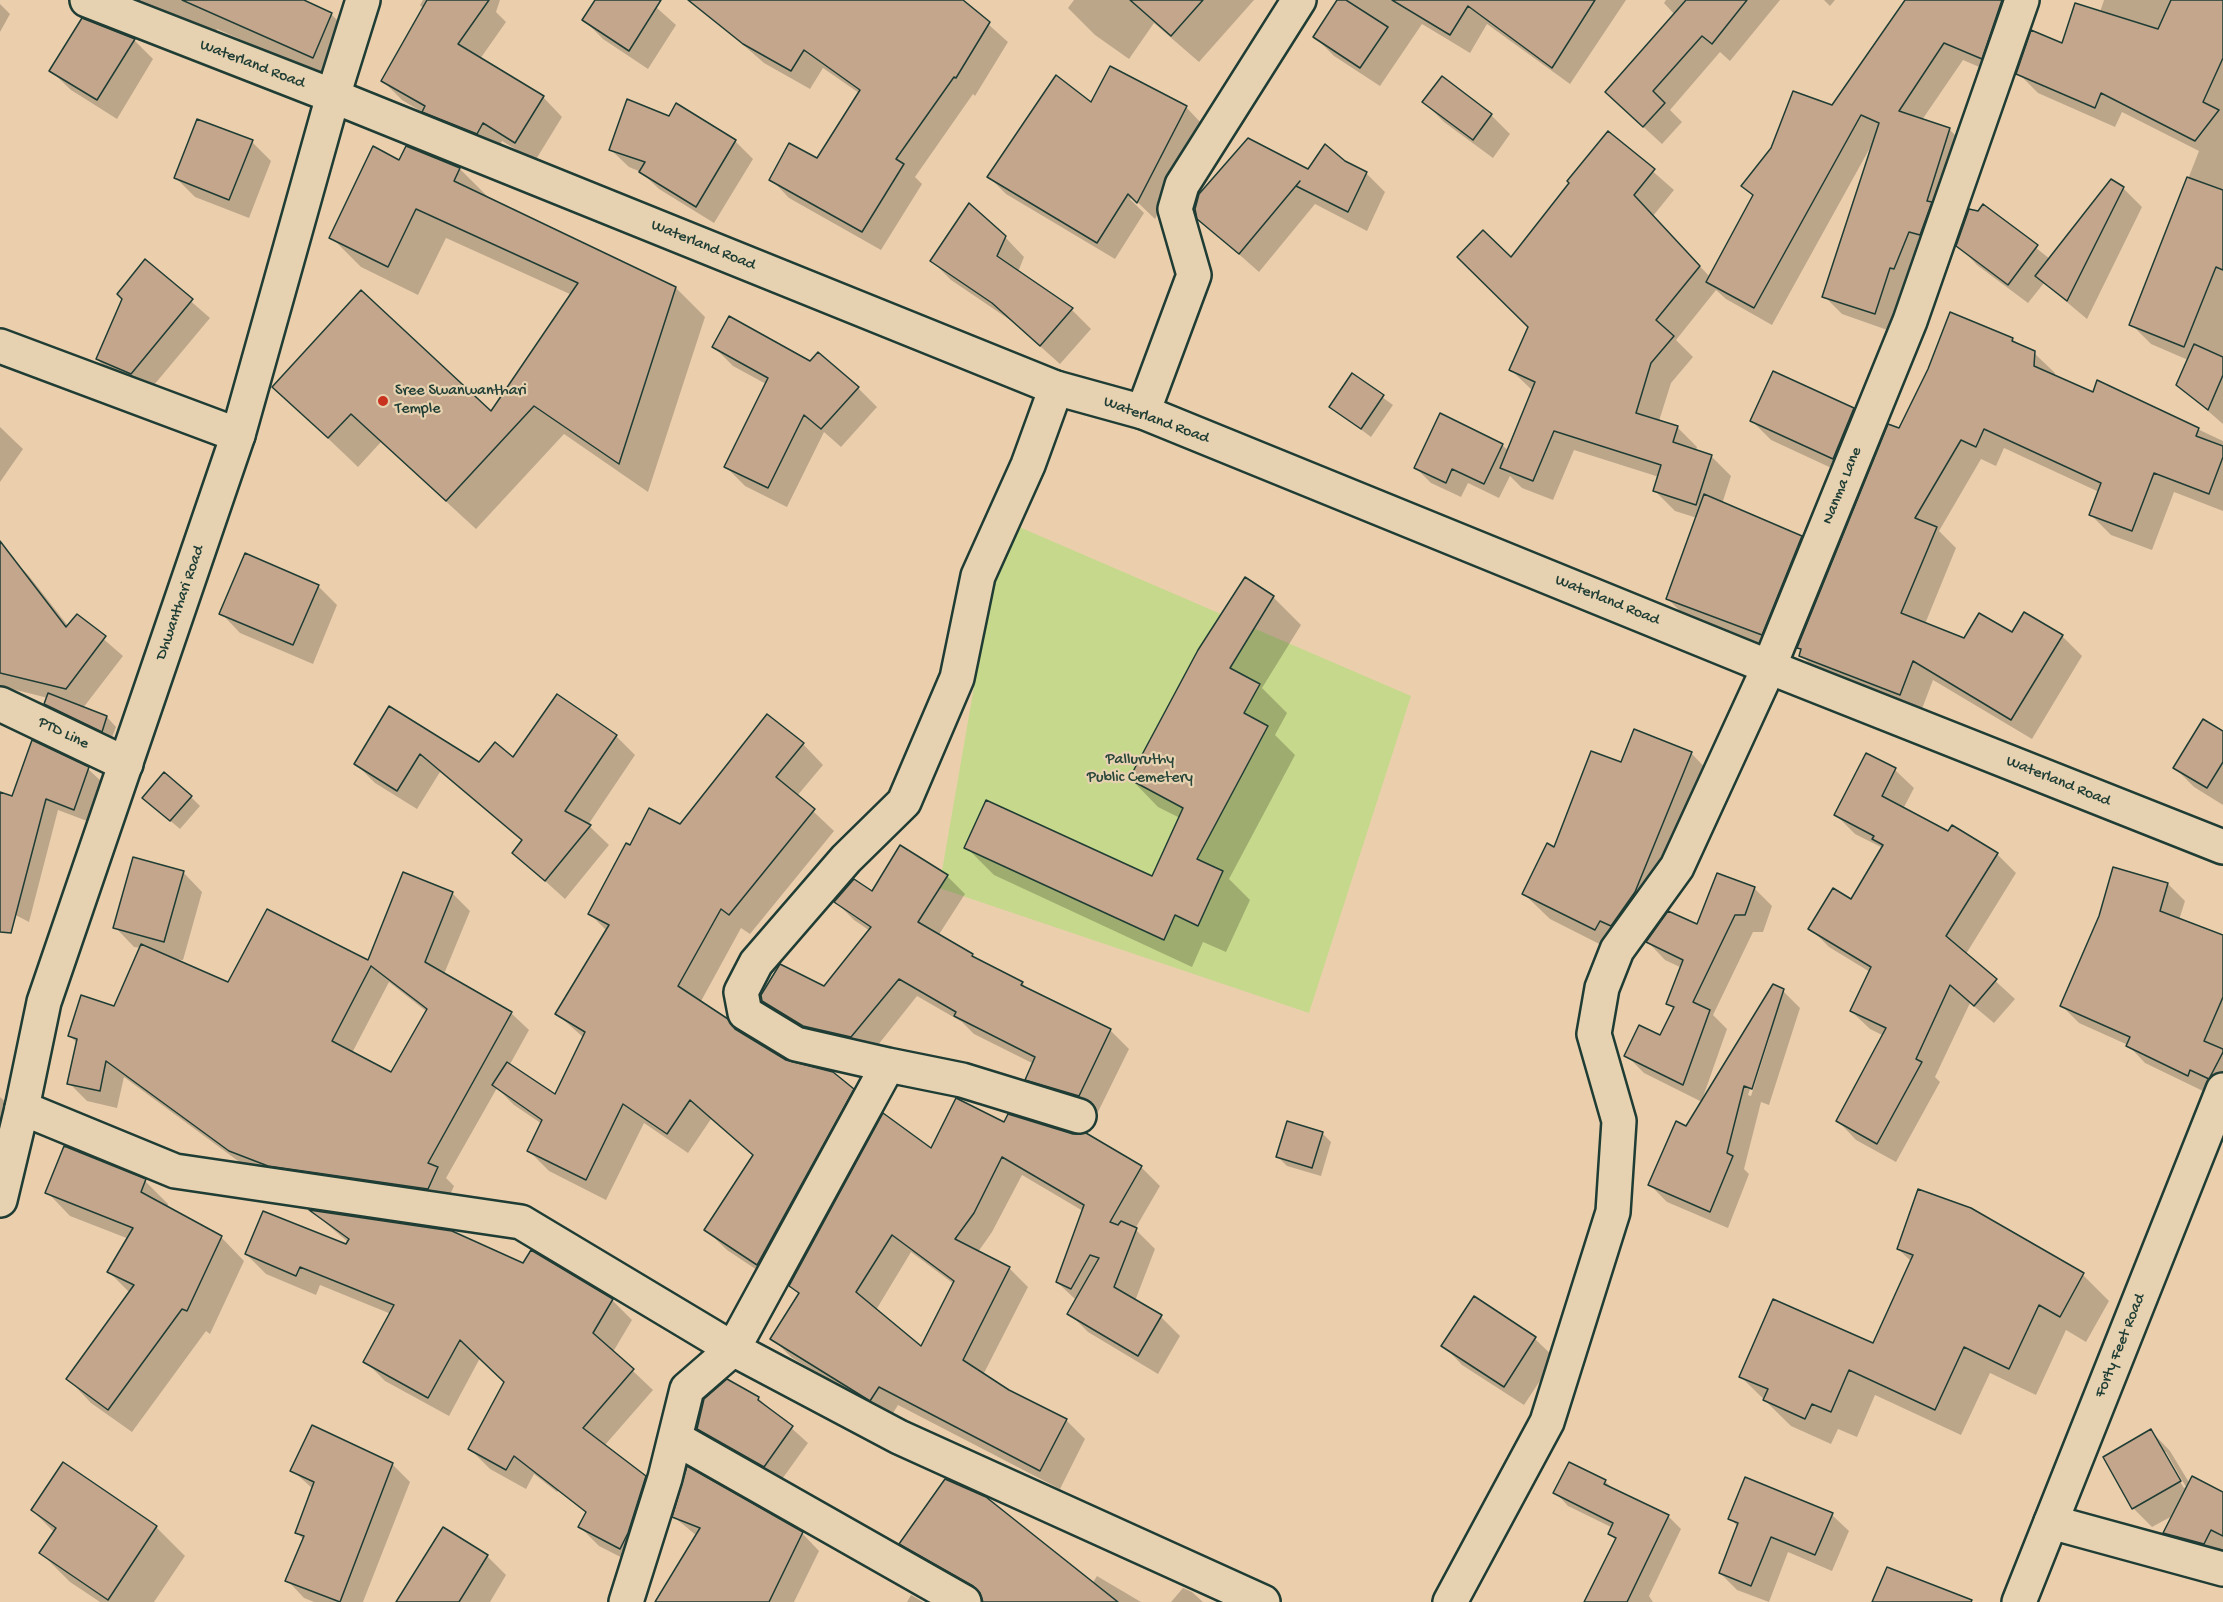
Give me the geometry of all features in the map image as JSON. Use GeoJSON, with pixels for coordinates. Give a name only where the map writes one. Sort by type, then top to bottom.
{"type":"FeatureCollection","features":[{"type":"Feature","properties":{"kind":"street","name":"Waterland Road"},"geometry":{"type":"LineString","coordinates":[[87,0],[333,96],[1056,388],[1143,412],[1769,668],[2223,847]]}},
{"type":"Feature","properties":{"kind":"street","name":"Dhwanthari Road"},"geometry":{"type":"LineString","coordinates":[[0,1200],[44,1002],[238,435],[333,96],[363,0]]}},
{"type":"Feature","properties":{"kind":"street"},"geometry":{"type":"LineString","coordinates":[[1143,412],[1194,275],[1175,209],[1182,185],[1299,0]]}},
{"type":"Feature","properties":{"kind":"street","name":"Nanma Lane"},"geometry":{"type":"LineString","coordinates":[[1450,1602],[1547,1422],[1613,1212],[1619,1121],[1594,1035],[1602,988],[1617,950],[1677,867],[1769,668],[1910,321],[2022,0]]}},
{"type":"Feature","properties":{"kind":"street"},"geometry":{"type":"LineString","coordinates":[[0,346],[238,435]]}},
{"type":"Feature","properties":{"kind":"street"},"geometry":{"type":"LineString","coordinates":[[1056,388],[1028,465],[978,576],[957,678],[904,802],[838,867],[756,963],[741,992],[745,1013],[796,1044],[962,1080],[1079,1116]]}},
{"type":"Feature","properties":{"kind":"street","name":"PTD Line"},"geometry":{"type":"LineString","coordinates":[[0,704],[126,764]]}},
{"type":"Feature","properties":{"kind":"street"},"geometry":{"type":"LineString","coordinates":[[626,1602],[665,1478],[687,1389],[734,1348],[888,1065]]}},
{"type":"Feature","properties":{"kind":"street","name":"Forty Feet Road"},"geometry":{"type":"LineString","coordinates":[[2019,1602],[2223,1090]]}},
{"type":"Feature","properties":{"kind":"street"},"geometry":{"type":"LineString","coordinates":[[22,1108],[175,1171],[521,1222],[734,1348],[899,1437],[1263,1602]]}},
{"type":"Feature","properties":{"kind":"street"},"geometry":{"type":"LineString","coordinates":[[675,1438],[964,1602]]}},
{"type":"Feature","properties":{"kind":"street"},"geometry":{"type":"LineString","coordinates":[[2051,1522],[2223,1569]]}},
{"type":"Feature","properties":{"kind":"green space","name":"Palluruthy Public Cemetery"},"geometry":{"type":"Polygon","coordinates":[[[1003,520],[1411,696],[1309,1013],[939,888],[1003,520]]]}},
{"type":"Feature","properties":{"kind":"building"},"geometry":{"type":"Polygon","coordinates":[[[182,0],[304,0],[332,13],[313,58],[182,0]]]}},
{"type":"Feature","properties":{"kind":"building"},"geometry":{"type":"Polygon","coordinates":[[[427,0],[489,0],[458,44],[544,96],[515,143],[483,123],[477,134],[422,112],[425,106],[381,81],[427,0]]]}},
{"type":"Feature","properties":{"kind":"building"},"geometry":{"type":"Polygon","coordinates":[[[595,0],[661,0],[629,51],[582,20],[595,0]]]}},
{"type":"Feature","properties":{"kind":"building"},"geometry":{"type":"Polygon","coordinates":[[[688,0],[963,0],[990,22],[956,78],[954,77],[896,159],[904,164],[862,232],[769,180],[789,143],[817,158],[860,90],[804,50],[791,71],[743,44],[688,0]]]}},
{"type":"Feature","properties":{"kind":"building"},"geometry":{"type":"Polygon","coordinates":[[[1130,0],[1203,0],[1171,36],[1130,0]]]}},
{"type":"Feature","properties":{"kind":"building"},"geometry":{"type":"Polygon","coordinates":[[[1337,0],[1346,0],[1388,27],[1360,68],[1313,37],[1337,0]]]}},
{"type":"Feature","properties":{"kind":"building"},"geometry":{"type":"Polygon","coordinates":[[[1392,0],[1595,0],[1552,68],[1468,6],[1450,35],[1392,0]]]}},
{"type":"Feature","properties":{"kind":"building"},"geometry":{"type":"Polygon","coordinates":[[[1686,0],[1747,0],[1712,44],[1702,36],[1653,91],[1665,103],[1643,127],[1605,92],[1686,0]]]}},
{"type":"Feature","properties":{"kind":"building"},"geometry":{"type":"Polygon","coordinates":[[[1905,0],[2002,0],[1982,59],[1944,43],[1899,111],[1950,128],[1927,201],[1932,202],[1920,235],[1909,232],[1894,269],[1890,268],[1875,314],[1822,297],[1879,123],[1861,115],[1754,308],[1706,282],[1753,195],[1741,186],[1771,148],[1793,91],[1832,105],[1905,0]]]}},
{"type":"Feature","properties":{"kind":"building"},"geometry":{"type":"Polygon","coordinates":[[[2171,0],[2223,0],[2223,58],[2203,102],[2219,110],[2195,141],[2101,93],[2095,108],[2016,74],[2031,30],[2062,43],[2075,3],[2158,29],[2171,0]]]}},
{"type":"Feature","properties":{"kind":"building"},"geometry":{"type":"Polygon","coordinates":[[[82,18],[135,39],[97,100],[49,71],[82,18]]]}},
{"type":"Feature","properties":{"kind":"building"},"geometry":{"type":"Polygon","coordinates":[[[1110,66],[1187,106],[1137,203],[1128,194],[1097,243],[987,177],[1056,75],[1091,102],[1110,66]]]}},
{"type":"Feature","properties":{"kind":"building"},"geometry":{"type":"Polygon","coordinates":[[[1442,76],[1492,114],[1473,140],[1422,102],[1442,76]]]}},
{"type":"Feature","properties":{"kind":"building"},"geometry":{"type":"Polygon","coordinates":[[[627,99],[669,116],[676,103],[736,140],[696,207],[639,172],[645,162],[609,150],[627,99]]]}},
{"type":"Feature","properties":{"kind":"building"},"geometry":{"type":"Polygon","coordinates":[[[197,119],[253,140],[229,200],[174,178],[197,119]]]}},
{"type":"Feature","properties":{"kind":"building"},"geometry":{"type":"Polygon","coordinates":[[[1608,131],[1655,169],[1634,195],[1700,266],[1656,320],[1674,336],[1651,363],[1636,413],[1678,426],[1673,442],[1712,455],[1696,505],[1653,491],[1661,465],[1554,431],[1533,481],[1500,468],[1535,382],[1509,370],[1528,327],[1457,257],[1483,230],[1511,257],[1569,183],[1567,181],[1608,131]]]}},
{"type":"Feature","properties":{"kind":"building"},"geometry":{"type":"Polygon","coordinates":[[[1248,138],[1308,169],[1325,144],[1345,161],[1367,172],[1348,212],[1296,186],[1300,181],[1239,254],[1197,219],[1195,209],[1199,194],[1248,138]]]}},
{"type":"Feature","properties":{"kind":"building"},"geometry":{"type":"Polygon","coordinates":[[[373,146],[399,160],[406,146],[460,168],[454,181],[676,287],[619,464],[534,406],[446,501],[351,414],[328,438],[272,387],[361,290],[491,411],[578,283],[416,209],[388,267],[329,238],[373,146]]]}},
{"type":"Feature","properties":{"kind":"building"},"geometry":{"type":"Polygon","coordinates":[[[2187,177],[2223,190],[2223,270],[2216,267],[2184,347],[2129,325],[2187,177]]]}},
{"type":"Feature","properties":{"kind":"building"},"geometry":{"type":"Polygon","coordinates":[[[2111,179],[2124,187],[2067,301],[2035,276],[2111,179]]]}},
{"type":"Feature","properties":{"kind":"building"},"geometry":{"type":"Polygon","coordinates":[[[969,203],[1006,236],[997,256],[1073,308],[1040,346],[992,303],[930,261],[969,203]]]}},
{"type":"Feature","properties":{"kind":"building"},"geometry":{"type":"Polygon","coordinates":[[[1983,204],[2038,245],[2008,285],[1956,246],[1969,209],[1978,211],[1983,204]]]}},
{"type":"Feature","properties":{"kind":"building"},"geometry":{"type":"Polygon","coordinates":[[[145,259],[193,299],[131,374],[96,359],[122,299],[117,294],[145,259]]]}},
{"type":"Feature","properties":{"kind":"building"},"geometry":{"type":"Polygon","coordinates":[[[1950,312],[2013,338],[2012,341],[2035,351],[2034,366],[2093,392],[2097,380],[2199,428],[2196,436],[2223,446],[2223,457],[2209,494],[2154,473],[2132,531],[2089,515],[2101,483],[1984,429],[1976,447],[1961,440],[1915,518],[1937,527],[1901,613],[1964,638],[1979,613],[2012,632],[2024,612],[2063,635],[2011,720],[1913,661],[1900,695],[1799,656],[1801,649],[1797,648],[1888,424],[1899,428],[1928,369],[1950,312]]]}},
{"type":"Feature","properties":{"kind":"building"},"geometry":{"type":"Polygon","coordinates":[[[729,316],[810,361],[818,352],[859,387],[821,429],[804,415],[768,488],[724,467],[768,378],[712,347],[729,316]]]}},
{"type":"Feature","properties":{"kind":"building"},"geometry":{"type":"Polygon","coordinates":[[[2194,344],[2223,357],[2223,375],[2208,410],[2176,385],[2194,344]]]}},
{"type":"Feature","properties":{"kind":"building"},"geometry":{"type":"Polygon","coordinates":[[[1773,371],[1854,408],[1833,459],[1750,421],[1773,371]]]}},
{"type":"Feature","properties":{"kind":"building"},"geometry":{"type":"Polygon","coordinates":[[[1352,373],[1384,395],[1361,429],[1329,407],[1352,373]]]}},
{"type":"Feature","properties":{"kind":"building"},"geometry":{"type":"Polygon","coordinates":[[[1440,413],[1503,444],[1484,484],[1452,469],[1446,483],[1414,468],[1440,413]]]}},
{"type":"Feature","properties":{"kind":"building"},"geometry":{"type":"Polygon","coordinates":[[[1704,494],[1802,536],[1762,635],[1666,599],[1704,494]]]}},
{"type":"Feature","properties":{"kind":"building"},"geometry":{"type":"Polygon","coordinates":[[[0,541],[66,627],[77,614],[106,636],[66,689],[0,673],[0,541]]]}},
{"type":"Feature","properties":{"kind":"building"},"geometry":{"type":"Polygon","coordinates":[[[245,553],[319,585],[293,645],[219,614],[245,553]]]}},
{"type":"Feature","properties":{"kind":"building"},"geometry":{"type":"Polygon","coordinates":[[[1245,577],[1274,596],[1230,668],[1260,684],[1244,713],[1268,726],[1197,859],[1223,871],[1198,926],[1175,915],[1164,940],[964,848],[986,800],[1152,876],[1183,808],[1129,779],[1198,650],[1245,577]]]}},
{"type":"Feature","properties":{"kind":"building"},"geometry":{"type":"Polygon","coordinates":[[[48,693],[107,716],[102,732],[44,704],[48,693]]]}},
{"type":"Feature","properties":{"kind":"building"},"geometry":{"type":"Polygon","coordinates":[[[557,694],[617,735],[565,811],[591,825],[545,881],[512,853],[522,840],[420,754],[397,791],[354,764],[389,706],[479,762],[495,742],[513,757],[557,694]]]}},
{"type":"Feature","properties":{"kind":"building"},"geometry":{"type":"Polygon","coordinates":[[[767,714],[804,743],[776,777],[815,809],[729,915],[721,909],[678,986],[728,1019],[735,1029],[786,1060],[833,1072],[854,1089],[757,1265],[704,1230],[753,1155],[690,1100],[667,1134],[623,1104],[586,1180],[527,1151],[542,1120],[492,1085],[507,1062],[555,1094],[585,1032],[555,1014],[609,925],[588,914],[626,843],[630,845],[649,808],[680,824],[767,714]]]}},
{"type":"Feature","properties":{"kind":"building"},"geometry":{"type":"Polygon","coordinates":[[[2203,719],[2223,731],[2223,762],[2207,788],[2173,768],[2203,719]]]}},
{"type":"Feature","properties":{"kind":"building"},"geometry":{"type":"Polygon","coordinates":[[[1634,729],[1692,752],[1635,892],[1611,926],[1600,921],[1595,930],[1522,894],[1547,843],[1554,847],[1591,751],[1621,762],[1634,729]]]}},
{"type":"Feature","properties":{"kind":"building"},"geometry":{"type":"Polygon","coordinates":[[[32,740],[89,767],[74,810],[46,799],[11,933],[0,932],[0,792],[12,796],[32,740]]]}},
{"type":"Feature","properties":{"kind":"building"},"geometry":{"type":"Polygon","coordinates":[[[1866,753],[1896,768],[1882,796],[1948,831],[1952,825],[1998,853],[1946,936],[1997,979],[1974,1006],[1950,985],[1916,1059],[1922,1062],[1877,1144],[1836,1121],[1886,1028],[1850,1011],[1871,967],[1808,929],[1833,888],[1851,899],[1883,845],[1872,839],[1874,836],[1834,815],[1866,753]]]}},
{"type":"Feature","properties":{"kind":"building"},"geometry":{"type":"Polygon","coordinates":[[[164,772],[192,796],[170,821],[142,798],[164,772]]]}},
{"type":"Feature","properties":{"kind":"building"},"geometry":{"type":"Polygon","coordinates":[[[900,845],[948,875],[918,922],[973,954],[972,956],[1023,982],[1021,985],[1111,1029],[1079,1096],[1025,1080],[1035,1057],[954,1016],[956,1012],[899,979],[851,1037],[803,1026],[762,1001],[761,995],[780,964],[824,986],[871,927],[834,902],[854,879],[872,891],[900,845]]]}},
{"type":"Feature","properties":{"kind":"building"},"geometry":{"type":"Polygon","coordinates":[[[133,857],[184,871],[164,942],[113,928],[133,857]]]}},
{"type":"Feature","properties":{"kind":"building"},"geometry":{"type":"Polygon","coordinates":[[[2113,867],[2168,883],[2160,911],[2223,935],[2223,997],[2204,1041],[2223,1049],[2223,1052],[2209,1079],[2190,1070],[2188,1076],[2126,1046],[2130,1037],[2060,1006],[2099,916],[2113,867]]]}},
{"type":"Feature","properties":{"kind":"building"},"geometry":{"type":"Polygon","coordinates":[[[403,872],[453,892],[425,962],[512,1012],[428,1163],[438,1167],[428,1189],[268,1166],[229,1151],[106,1061],[100,1091],[67,1084],[77,1039],[68,1036],[81,995],[114,1006],[141,944],[228,982],[267,909],[368,960],[403,872]],[[371,966],[332,1041],[391,1072],[427,1009],[371,966]]]}},
{"type":"Feature","properties":{"kind":"building"},"geometry":{"type":"Polygon","coordinates":[[[1717,873],[1755,887],[1745,915],[1735,915],[1693,1002],[1710,1010],[1683,1085],[1624,1056],[1639,1025],[1660,1035],[1674,1007],[1666,1004],[1683,960],[1646,942],[1668,911],[1697,924],[1717,873]]]}},
{"type":"Feature","properties":{"kind":"building"},"geometry":{"type":"Polygon","coordinates":[[[1773,984],[1784,989],[1752,1089],[1744,1086],[1727,1153],[1733,1156],[1710,1212],[1648,1185],[1676,1121],[1686,1126],[1773,984]]]}},
{"type":"Feature","properties":{"kind":"building"},"geometry":{"type":"Polygon","coordinates":[[[956,1098],[1004,1122],[1008,1114],[1073,1134],[1086,1133],[1142,1166],[1110,1222],[1118,1225],[1121,1221],[1137,1228],[1114,1287],[1162,1315],[1138,1356],[1067,1314],[1099,1258],[1090,1255],[1071,1289],[1056,1282],[1084,1205],[1002,1157],[974,1213],[955,1239],[1010,1267],[963,1360],[1009,1390],[1067,1419],[1040,1471],[879,1387],[870,1401],[770,1339],[799,1293],[789,1286],[883,1113],[931,1148],[956,1098]],[[892,1235],[856,1292],[921,1346],[954,1281],[892,1235]]]}},
{"type":"Feature","properties":{"kind":"building"},"geometry":{"type":"Polygon","coordinates":[[[1287,1121],[1323,1132],[1312,1168],[1276,1157],[1287,1121]]]}},
{"type":"Feature","properties":{"kind":"building"},"geometry":{"type":"Polygon","coordinates":[[[64,1146],[146,1179],[141,1192],[222,1236],[187,1311],[182,1309],[108,1410],[66,1379],[134,1285],[107,1272],[133,1228],[45,1193],[64,1146]]]}},
{"type":"Feature","properties":{"kind":"building"},"geometry":{"type":"Polygon","coordinates":[[[1918,1189],[1971,1208],[2084,1273],[2060,1317],[2039,1305],[2009,1369],[1964,1347],[1935,1410],[1849,1370],[1831,1412],[1812,1404],[1805,1419],[1763,1400],[1768,1389],[1739,1377],[1773,1299],[1873,1343],[1913,1255],[1897,1249],[1918,1189]]]}},
{"type":"Feature","properties":{"kind":"building"},"geometry":{"type":"Polygon","coordinates":[[[309,1210],[452,1231],[523,1263],[531,1250],[613,1299],[593,1333],[634,1369],[583,1428],[646,1476],[628,1533],[620,1549],[578,1527],[586,1512],[514,1456],[506,1470],[468,1449],[504,1382],[460,1340],[428,1398],[363,1362],[394,1305],[300,1267],[296,1276],[245,1254],[263,1211],[346,1244],[349,1239],[309,1210]]]}},
{"type":"Feature","properties":{"kind":"building"},"geometry":{"type":"Polygon","coordinates":[[[1474,1296],[1536,1337],[1504,1387],[1441,1346],[1474,1296]]]}},
{"type":"Feature","properties":{"kind":"building"},"geometry":{"type":"Polygon","coordinates":[[[727,1379],[759,1397],[758,1400],[793,1426],[764,1467],[697,1429],[704,1399],[727,1379]]]}},
{"type":"Feature","properties":{"kind":"building"},"geometry":{"type":"Polygon","coordinates":[[[312,1425],[393,1463],[340,1602],[285,1581],[304,1536],[295,1533],[314,1482],[290,1471],[312,1425]]]}},
{"type":"Feature","properties":{"kind":"building"},"geometry":{"type":"Polygon","coordinates":[[[2151,1429],[2181,1481],[2132,1509],[2103,1457],[2151,1429]]]}},
{"type":"Feature","properties":{"kind":"building"},"geometry":{"type":"Polygon","coordinates":[[[63,1462],[157,1526],[108,1600],[39,1553],[56,1528],[31,1510],[63,1462]]]}},
{"type":"Feature","properties":{"kind":"building"},"geometry":{"type":"Polygon","coordinates":[[[1569,1462],[1606,1480],[1604,1484],[1669,1515],[1627,1602],[1584,1602],[1616,1538],[1608,1534],[1613,1523],[1553,1493],[1569,1462]]]}},
{"type":"Feature","properties":{"kind":"building"},"geometry":{"type":"Polygon","coordinates":[[[687,1466],[803,1532],[769,1602],[655,1602],[700,1528],[672,1517],[687,1466]]]}},
{"type":"Feature","properties":{"kind":"building"},"geometry":{"type":"Polygon","coordinates":[[[2192,1476],[2223,1492],[2223,1536],[2211,1530],[2204,1544],[2163,1533],[2192,1476]]]}},
{"type":"Feature","properties":{"kind":"building"},"geometry":{"type":"Polygon","coordinates":[[[1745,1477],[1833,1513],[1815,1555],[1771,1537],[1751,1586],[1719,1573],[1738,1523],[1728,1519],[1745,1477]]]}},
{"type":"Feature","properties":{"kind":"building"},"geometry":{"type":"Polygon","coordinates":[[[945,1479],[986,1497],[1118,1602],[983,1602],[980,1593],[973,1586],[899,1544],[945,1479]]]}},
{"type":"Feature","properties":{"kind":"building"},"geometry":{"type":"Polygon","coordinates":[[[443,1527],[488,1555],[459,1602],[396,1602],[443,1527]]]}},
{"type":"Feature","properties":{"kind":"building"},"geometry":{"type":"Polygon","coordinates":[[[1887,1567],[1972,1600],[1971,1602],[1872,1602],[1887,1567]]]}},
{"type":"Feature","properties":{"kind":"place","name":"Sree Swanwanthari Temple"},"geometry":{"type":"Point","coordinates":[383,401]}}]}
